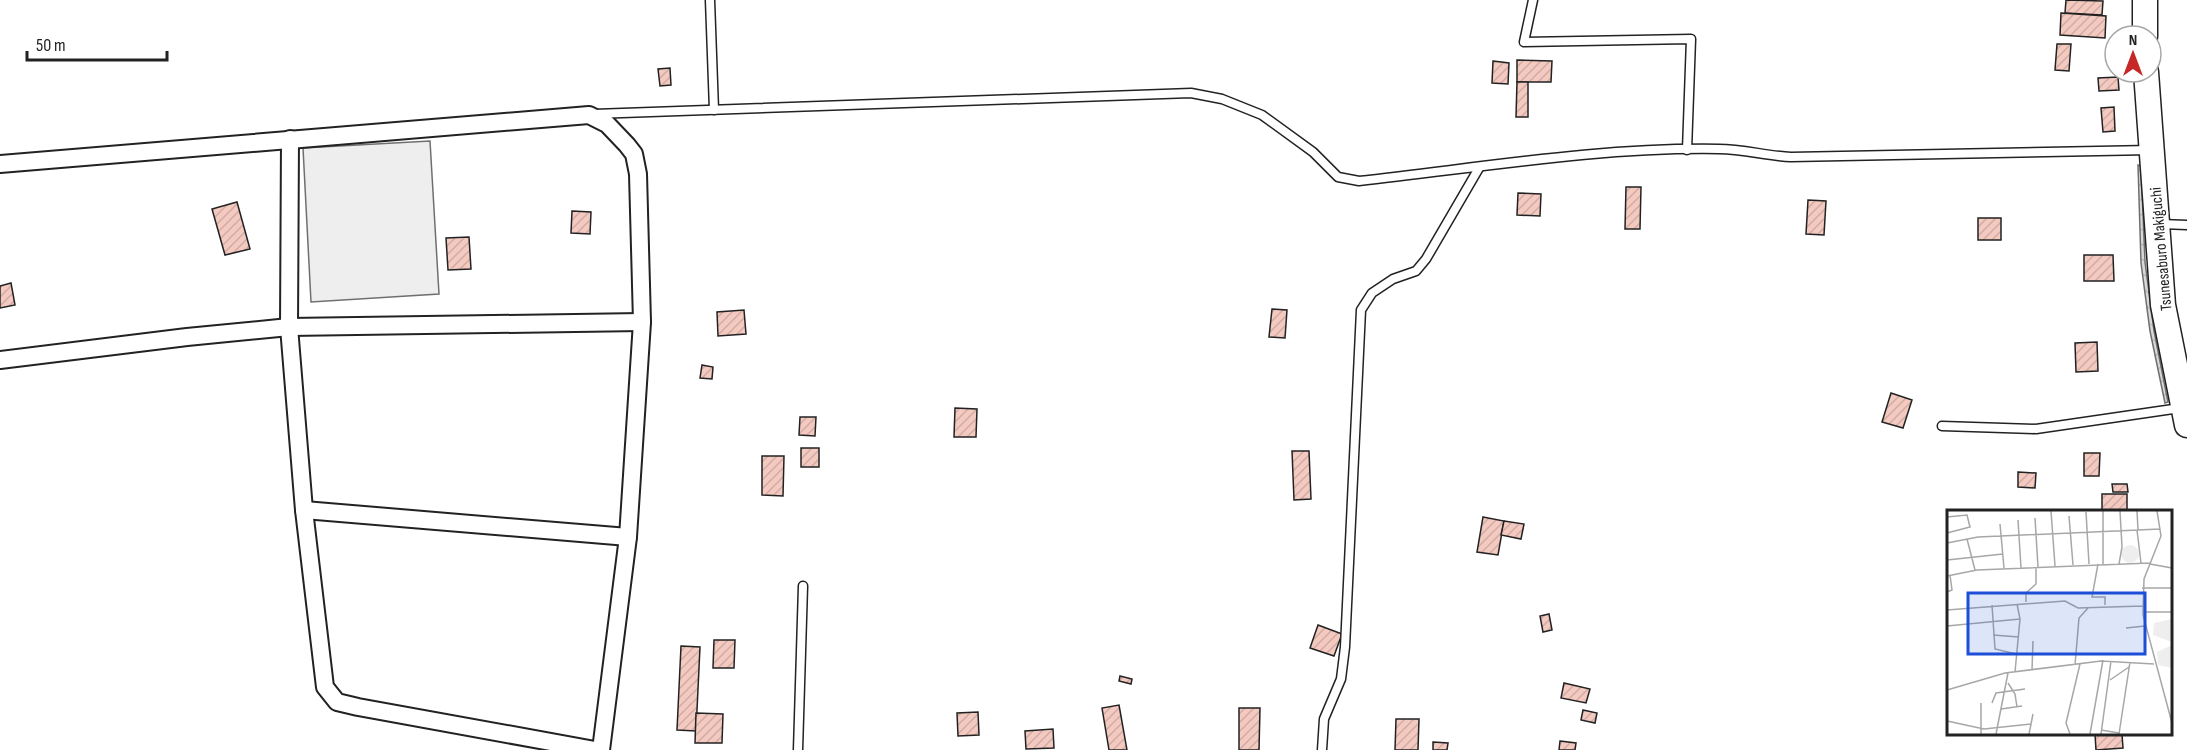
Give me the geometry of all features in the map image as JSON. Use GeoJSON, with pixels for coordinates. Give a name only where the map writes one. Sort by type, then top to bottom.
{"type":"FeatureCollection","features":[{"type":"Feature","properties":{"kind":"street"},"geometry":{"type":"LineString","coordinates":[[2145,0],[2145,24]]}},
{"type":"Feature","properties":{"kind":"street","name":"Tsunesaburo Makiguchi"},"geometry":{"type":"LineString","coordinates":[[2147,84],[2163,305],[2185,417]]}},
{"type":"Feature","properties":{"kind":"street"},"geometry":{"type":"LineString","coordinates":[[0,164],[589,115],[607,124],[634,154],[639,188],[642,321],[628,537],[601,750]]}},
{"type":"Feature","properties":{"kind":"street"},"geometry":{"type":"LineString","coordinates":[[290,140],[289,327],[304,510],[325,687],[337,702],[595,750]]}},
{"type":"Feature","properties":{"kind":"street"},"geometry":{"type":"LineString","coordinates":[[0,360],[289,327],[642,321]]}},
{"type":"Feature","properties":{"kind":"street"},"geometry":{"type":"LineString","coordinates":[[304,510],[628,537]]}},
{"type":"Feature","properties":{"kind":"lane"},"geometry":{"type":"LineString","coordinates":[[710,0],[714,110]]}},
{"type":"Feature","properties":{"kind":"lane"},"geometry":{"type":"LineString","coordinates":[[1533,0],[1524,42],[1691,39],[1687,150]]}},
{"type":"Feature","properties":{"kind":"lane"},"geometry":{"type":"LineString","coordinates":[[589,115],[1191,93],[1222,99],[1262,115],[1313,152],[1338,177],[1359,181],[1623,151],[1742,150],[1791,157],[2152,150]]}},
{"type":"Feature","properties":{"kind":"lane"},"geometry":{"type":"LineString","coordinates":[[1322,750],[1324,719],[1341,679],[1345,648],[1361,309],[1372,293],[1393,279],[1416,271],[1426,259],[1479,168]]}},
{"type":"Feature","properties":{"kind":"lane"},"geometry":{"type":"LineString","coordinates":[[2157,224],[2187,225]]}},
{"type":"Feature","properties":{"kind":"lane"},"geometry":{"type":"LineString","coordinates":[[1942,426],[2036,429],[2185,417]]}},
{"type":"Feature","properties":{"kind":"lane"},"geometry":{"type":"LineString","coordinates":[[798,750],[803,586]]}},
{"type":"Feature","properties":{"kind":"shaded area"},"geometry":{"type":"Polygon","coordinates":[[[430,141],[439,294],[311,302],[303,148],[430,141]]]}},
{"type":"Feature","properties":{"kind":"water"},"geometry":{"type":"Polygon","coordinates":[[[2138,165],[2141,166],[2145,262],[2154,331],[2168,402],[2165,403],[2150,331],[2141,263],[2138,165]]]}},
{"type":"Feature","properties":{"kind":"building"},"geometry":{"type":"Polygon","coordinates":[[[2066,0],[2103,1],[2102,15],[2065,13],[2066,0]]]}},
{"type":"Feature","properties":{"kind":"building"},"geometry":{"type":"Polygon","coordinates":[[[2061,13],[2106,16],[2106,24],[2103,24],[2103,38],[2060,35],[2061,13]]]}},
{"type":"Feature","properties":{"kind":"building"},"geometry":{"type":"Polygon","coordinates":[[[2057,44],[2071,44],[2069,71],[2055,70],[2057,44]]]}},
{"type":"Feature","properties":{"kind":"building"},"geometry":{"type":"Polygon","coordinates":[[[1517,60],[1552,61],[1551,82],[1517,82],[1517,60]]]}},
{"type":"Feature","properties":{"kind":"building"},"geometry":{"type":"Polygon","coordinates":[[[1493,61],[1509,63],[1508,84],[1492,83],[1493,61]]]}},
{"type":"Feature","properties":{"kind":"building"},"geometry":{"type":"Polygon","coordinates":[[[670,68],[671,85],[660,86],[658,69],[670,68]]]}},
{"type":"Feature","properties":{"kind":"building"},"geometry":{"type":"Polygon","coordinates":[[[2098,78],[2103,78],[2103,84],[2119,84],[2119,90],[2099,91],[2098,78]]]}},
{"type":"Feature","properties":{"kind":"building"},"geometry":{"type":"Polygon","coordinates":[[[1517,82],[1528,82],[1528,117],[1516,117],[1517,82]]]}},
{"type":"Feature","properties":{"kind":"building"},"geometry":{"type":"Polygon","coordinates":[[[2114,107],[2115,131],[2103,132],[2101,108],[2114,107]]]}},
{"type":"Feature","properties":{"kind":"building"},"geometry":{"type":"Polygon","coordinates":[[[1626,187],[1641,187],[1640,229],[1625,229],[1626,187]]]}},
{"type":"Feature","properties":{"kind":"building"},"geometry":{"type":"Polygon","coordinates":[[[1518,193],[1541,194],[1540,216],[1517,215],[1518,193]]]}},
{"type":"Feature","properties":{"kind":"building"},"geometry":{"type":"Polygon","coordinates":[[[1808,200],[1826,201],[1824,235],[1806,234],[1808,200]]]}},
{"type":"Feature","properties":{"kind":"building"},"geometry":{"type":"Polygon","coordinates":[[[237,202],[250,249],[225,255],[212,209],[237,202]]]}},
{"type":"Feature","properties":{"kind":"building"},"geometry":{"type":"Polygon","coordinates":[[[572,211],[591,212],[590,234],[571,233],[572,211]]]}},
{"type":"Feature","properties":{"kind":"building"},"geometry":{"type":"Polygon","coordinates":[[[1978,218],[2001,218],[2001,240],[1978,240],[1978,218]]]}},
{"type":"Feature","properties":{"kind":"building"},"geometry":{"type":"Polygon","coordinates":[[[469,237],[471,269],[448,270],[446,238],[469,237]]]}},
{"type":"Feature","properties":{"kind":"building"},"geometry":{"type":"Polygon","coordinates":[[[2084,255],[2113,255],[2114,281],[2084,281],[2084,255]]]}},
{"type":"Feature","properties":{"kind":"building"},"geometry":{"type":"Polygon","coordinates":[[[11,283],[15,305],[0,308],[0,286],[11,283]]]}},
{"type":"Feature","properties":{"kind":"building"},"geometry":{"type":"Polygon","coordinates":[[[1272,309],[1287,310],[1285,338],[1269,337],[1272,309]]]}},
{"type":"Feature","properties":{"kind":"building"},"geometry":{"type":"Polygon","coordinates":[[[744,310],[746,334],[718,336],[717,312],[744,310]]]}},
{"type":"Feature","properties":{"kind":"building"},"geometry":{"type":"Polygon","coordinates":[[[2097,342],[2098,371],[2076,372],[2075,343],[2097,342]]]}},
{"type":"Feature","properties":{"kind":"building"},"geometry":{"type":"Polygon","coordinates":[[[702,365],[713,367],[712,379],[700,378],[702,365]]]}},
{"type":"Feature","properties":{"kind":"building"},"geometry":{"type":"Polygon","coordinates":[[[1891,393],[1912,400],[1903,428],[1882,422],[1891,393]]]}},
{"type":"Feature","properties":{"kind":"building"},"geometry":{"type":"Polygon","coordinates":[[[955,408],[977,409],[976,437],[954,437],[955,408]]]}},
{"type":"Feature","properties":{"kind":"building"},"geometry":{"type":"Polygon","coordinates":[[[800,417],[816,417],[815,436],[799,435],[800,417]]]}},
{"type":"Feature","properties":{"kind":"building"},"geometry":{"type":"Polygon","coordinates":[[[801,448],[819,448],[819,467],[801,467],[801,448]]]}},
{"type":"Feature","properties":{"kind":"building"},"geometry":{"type":"Polygon","coordinates":[[[1292,451],[1309,451],[1311,499],[1294,500],[1292,451]]]}},
{"type":"Feature","properties":{"kind":"building"},"geometry":{"type":"Polygon","coordinates":[[[2084,453],[2100,453],[2099,476],[2084,476],[2084,453]]]}},
{"type":"Feature","properties":{"kind":"building"},"geometry":{"type":"Polygon","coordinates":[[[762,456],[784,456],[783,496],[762,495],[762,456]]]}},
{"type":"Feature","properties":{"kind":"building"},"geometry":{"type":"Polygon","coordinates":[[[2018,472],[2036,473],[2035,488],[2018,487],[2018,472]]]}},
{"type":"Feature","properties":{"kind":"building"},"geometry":{"type":"Polygon","coordinates":[[[2112,484],[2127,484],[2128,492],[2113,492],[2112,484]]]}},
{"type":"Feature","properties":{"kind":"building"},"geometry":{"type":"Polygon","coordinates":[[[2102,494],[2127,494],[2127,510],[2102,510],[2102,494]]]}},
{"type":"Feature","properties":{"kind":"building"},"geometry":{"type":"Polygon","coordinates":[[[1483,517],[1504,521],[1498,555],[1477,552],[1483,517]]]}},
{"type":"Feature","properties":{"kind":"building"},"geometry":{"type":"Polygon","coordinates":[[[1504,521],[1524,524],[1521,539],[1501,535],[1504,521]]]}},
{"type":"Feature","properties":{"kind":"building"},"geometry":{"type":"Polygon","coordinates":[[[1549,614],[1552,630],[1543,632],[1540,616],[1549,614]]]}},
{"type":"Feature","properties":{"kind":"building"},"geometry":{"type":"Polygon","coordinates":[[[1318,625],[1342,634],[1334,656],[1310,648],[1318,625]]]}},
{"type":"Feature","properties":{"kind":"building"},"geometry":{"type":"Polygon","coordinates":[[[714,640],[735,640],[734,668],[713,668],[714,640]]]}},
{"type":"Feature","properties":{"kind":"building"},"geometry":{"type":"Polygon","coordinates":[[[681,646],[700,647],[696,731],[677,730],[681,646]]]}},
{"type":"Feature","properties":{"kind":"building"},"geometry":{"type":"Polygon","coordinates":[[[1120,676],[1132,679],[1131,684],[1119,681],[1120,676]]]}},
{"type":"Feature","properties":{"kind":"building"},"geometry":{"type":"Polygon","coordinates":[[[1564,683],[1590,689],[1586,703],[1561,698],[1564,683]]]}},
{"type":"Feature","properties":{"kind":"building"},"geometry":{"type":"Polygon","coordinates":[[[1119,705],[1127,750],[1109,750],[1102,708],[1119,705]]]}},
{"type":"Feature","properties":{"kind":"building"},"geometry":{"type":"Polygon","coordinates":[[[1239,708],[1260,708],[1259,750],[1239,750],[1239,708]]]}},
{"type":"Feature","properties":{"kind":"building"},"geometry":{"type":"Polygon","coordinates":[[[1583,710],[1597,713],[1595,723],[1581,720],[1583,710]]]}},
{"type":"Feature","properties":{"kind":"building"},"geometry":{"type":"Polygon","coordinates":[[[978,712],[979,735],[958,736],[957,713],[978,712]]]}},
{"type":"Feature","properties":{"kind":"building"},"geometry":{"type":"Polygon","coordinates":[[[696,713],[723,714],[722,743],[695,743],[696,713]]]}},
{"type":"Feature","properties":{"kind":"building"},"geometry":{"type":"Polygon","coordinates":[[[1396,719],[1419,719],[1418,750],[1395,750],[1396,719]]]}},
{"type":"Feature","properties":{"kind":"building"},"geometry":{"type":"Polygon","coordinates":[[[1053,729],[1054,748],[1026,749],[1025,731],[1053,729]]]}},
{"type":"Feature","properties":{"kind":"building"},"geometry":{"type":"Polygon","coordinates":[[[2095,735],[2122,735],[2123,748],[2096,750],[2095,735]]]}},
{"type":"Feature","properties":{"kind":"building"},"geometry":{"type":"Polygon","coordinates":[[[1560,741],[1576,743],[1575,750],[1559,750],[1560,741]]]}},
{"type":"Feature","properties":{"kind":"building"},"geometry":{"type":"Polygon","coordinates":[[[1433,742],[1448,743],[1447,750],[1433,750],[1433,742]]]}}]}
